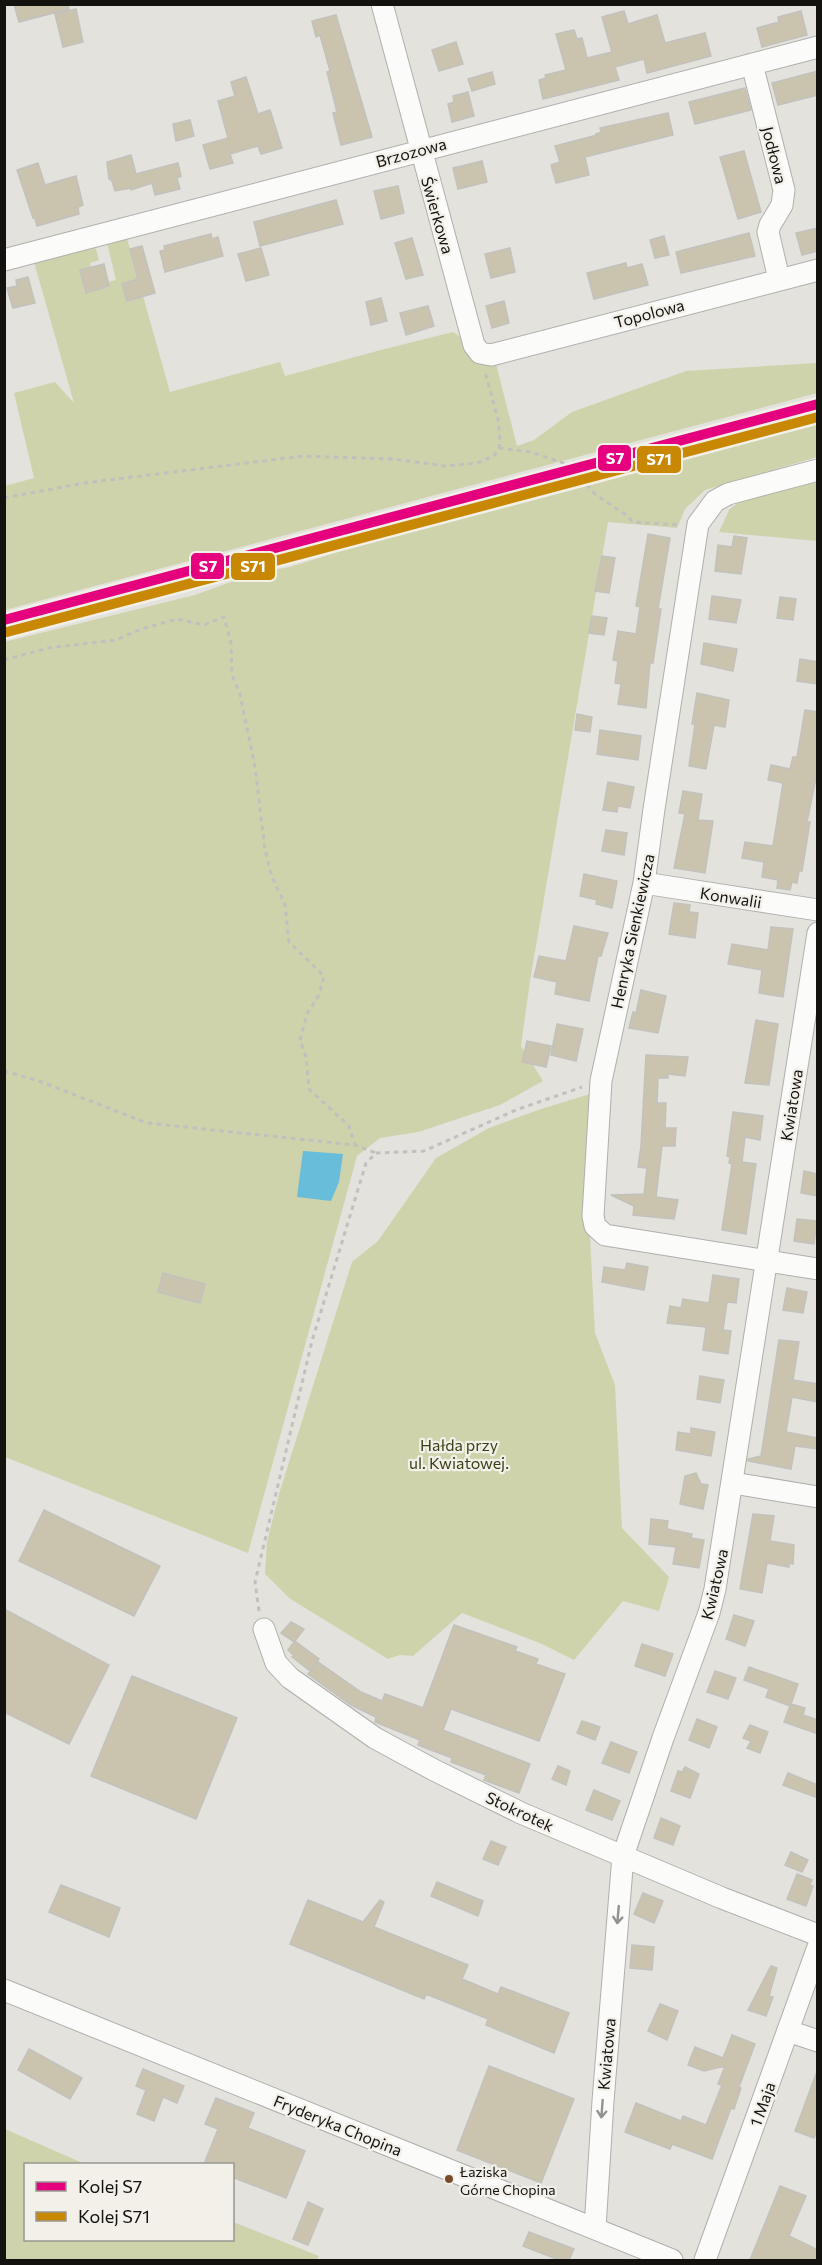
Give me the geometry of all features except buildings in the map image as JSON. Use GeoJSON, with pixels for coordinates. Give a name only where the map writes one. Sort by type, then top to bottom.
{"type":"FeatureCollection","features":[{"type":"Feature","properties":{"kind":"street","name":"Świerkowa"},"geometry":{"type":"LineString","coordinates":[[382,4],[474,345],[480,353]]}},
{"type":"Feature","properties":{"kind":"street","name":"Brzozowa"},"geometry":{"type":"LineString","coordinates":[[4,260],[818,47]]}},
{"type":"Feature","properties":{"kind":"street","name":"Jodłowa"},"geometry":{"type":"LineString","coordinates":[[752,64],[783,182],[782,205],[768,232],[779,279]]}},
{"type":"Feature","properties":{"kind":"street","name":"Topolowa"},"geometry":{"type":"LineString","coordinates":[[480,353],[491,355],[818,270]]}},
{"type":"Feature","properties":{"kind":"street","name":"Henryka Sienkiewicza"},"geometry":{"type":"LineString","coordinates":[[818,470],[728,495],[715,501],[698,524],[644,883],[601,1081],[593,1216],[595,1226],[604,1235],[818,1269]]}},
{"type":"Feature","properties":{"kind":"street","name":"Konwalii"},"geometry":{"type":"LineString","coordinates":[[644,883],[818,910]]}},
{"type":"Feature","properties":{"kind":"street","name":"Kwiatowa"},"geometry":{"type":"LineString","coordinates":[[595,2228],[623,1856],[709,1613],[720,1563],[818,933]]}},
{"type":"Feature","properties":{"kind":"street"},"geometry":{"type":"LineString","coordinates":[[733,1483],[818,1497]]}},
{"type":"Feature","properties":{"kind":"street","name":"Stokrotek"},"geometry":{"type":"LineString","coordinates":[[264,1629],[276,1663],[290,1678],[375,1738],[521,1813],[722,1898],[818,1935]]}},
{"type":"Feature","properties":{"kind":"street","name":"1 Maja"},"geometry":{"type":"LineString","coordinates":[[705,2260],[818,1947]]}},
{"type":"Feature","properties":{"kind":"street","name":"Fryderyka Chopina"},"geometry":{"type":"LineString","coordinates":[[4,1990],[672,2260]]}},
{"type":"Feature","properties":{"kind":"street"},"geometry":{"type":"LineString","coordinates":[[788,2031],[818,2041]]}},
{"type":"Feature","properties":{"kind":"path"},"geometry":{"type":"LineString","coordinates":[[4,498],[84,483],[303,456],[393,459],[445,466],[462,466],[486,460],[494,456],[499,448],[498,419],[480,353]]}},
{"type":"Feature","properties":{"kind":"path"},"geometry":{"type":"LineString","coordinates":[[499,448],[531,452],[569,465],[595,494],[627,515],[633,522],[698,524]]}},
{"type":"Feature","properties":{"kind":"path"},"geometry":{"type":"LineString","coordinates":[[4,660],[48,648],[116,640],[141,629],[177,619],[204,625],[224,617],[231,643],[232,675],[240,694],[255,767],[265,850],[272,877],[285,905],[289,942],[324,976],[319,995],[307,1014],[300,1040],[306,1057],[309,1089],[349,1126],[355,1145]]}},
{"type":"Feature","properties":{"kind":"path"},"geometry":{"type":"LineString","coordinates":[[4,1071],[147,1123],[355,1145],[376,1153],[424,1151],[516,1110],[601,1081]]}},
{"type":"Feature","properties":{"kind":"path"},"geometry":{"type":"LineString","coordinates":[[264,1629],[257,1604],[255,1581],[275,1496],[312,1341],[335,1261],[366,1163],[376,1153]]}},
{"type":"Feature","properties":{"kind":"green space"},"geometry":{"type":"Polygon","coordinates":[[[127,238],[138,279],[122,284],[127,301],[143,296],[170,392],[280,362],[285,376],[453,332],[495,360],[517,446],[534,440],[572,412],[686,371],[817,363],[817,393],[5,610],[5,486],[34,478],[14,393],[55,382],[74,403],[34,262],[95,246],[99,260],[90,263],[91,267],[80,270],[85,292],[109,287],[108,282],[116,280],[107,243],[127,238]]]}},
{"type":"Feature","properties":{"kind":"green space"},"geometry":{"type":"Polygon","coordinates":[[[817,419],[817,457],[705,490],[685,509],[677,528],[608,522],[521,1046],[543,1081],[500,1105],[418,1132],[380,1138],[357,1156],[248,1553],[5,1457],[4,642],[195,595],[256,573],[290,567],[448,517],[817,419]]]}},
{"type":"Feature","properties":{"kind":"green space"},"geometry":{"type":"Polygon","coordinates":[[[817,478],[817,541],[719,532],[729,510],[741,500],[817,478]]]}},
{"type":"Feature","properties":{"kind":"green space","name":"Hałda przy ul. Kwiatowej."},"geometry":{"type":"Polygon","coordinates":[[[590,1094],[583,1209],[590,1237],[595,1333],[615,1385],[622,1528],[669,1577],[659,1611],[623,1601],[574,1660],[542,1644],[462,1613],[413,1656],[400,1655],[388,1659],[289,1598],[265,1574],[267,1542],[279,1494],[352,1262],[378,1241],[436,1158],[489,1128],[590,1094]]]}},
{"type":"Feature","properties":{"kind":"green space"},"geometry":{"type":"Polygon","coordinates":[[[5,2129],[83,2163],[24,2163],[24,2241],[234,2241],[234,2222],[319,2256],[317,2260],[5,2260],[5,2129]]]}},
{"type":"Feature","properties":{"kind":"water"},"geometry":{"type":"Polygon","coordinates":[[[303,1151],[343,1154],[339,1182],[331,1201],[297,1197],[303,1151]]]}},
{"type":"Feature","properties":{"kind":"rail line","name":"S7"},"geometry":{"type":"LineString","coordinates":[[4,620],[818,404]]}},
{"type":"Feature","properties":{"kind":"rail line","name":"S71"},"geometry":{"type":"LineString","coordinates":[[7,632],[818,417]]}},
{"type":"Feature","properties":{"kind":"place","name":"Łaziska Górne Chopina"},"geometry":{"type":"Point","coordinates":[449,2179]}}]}
